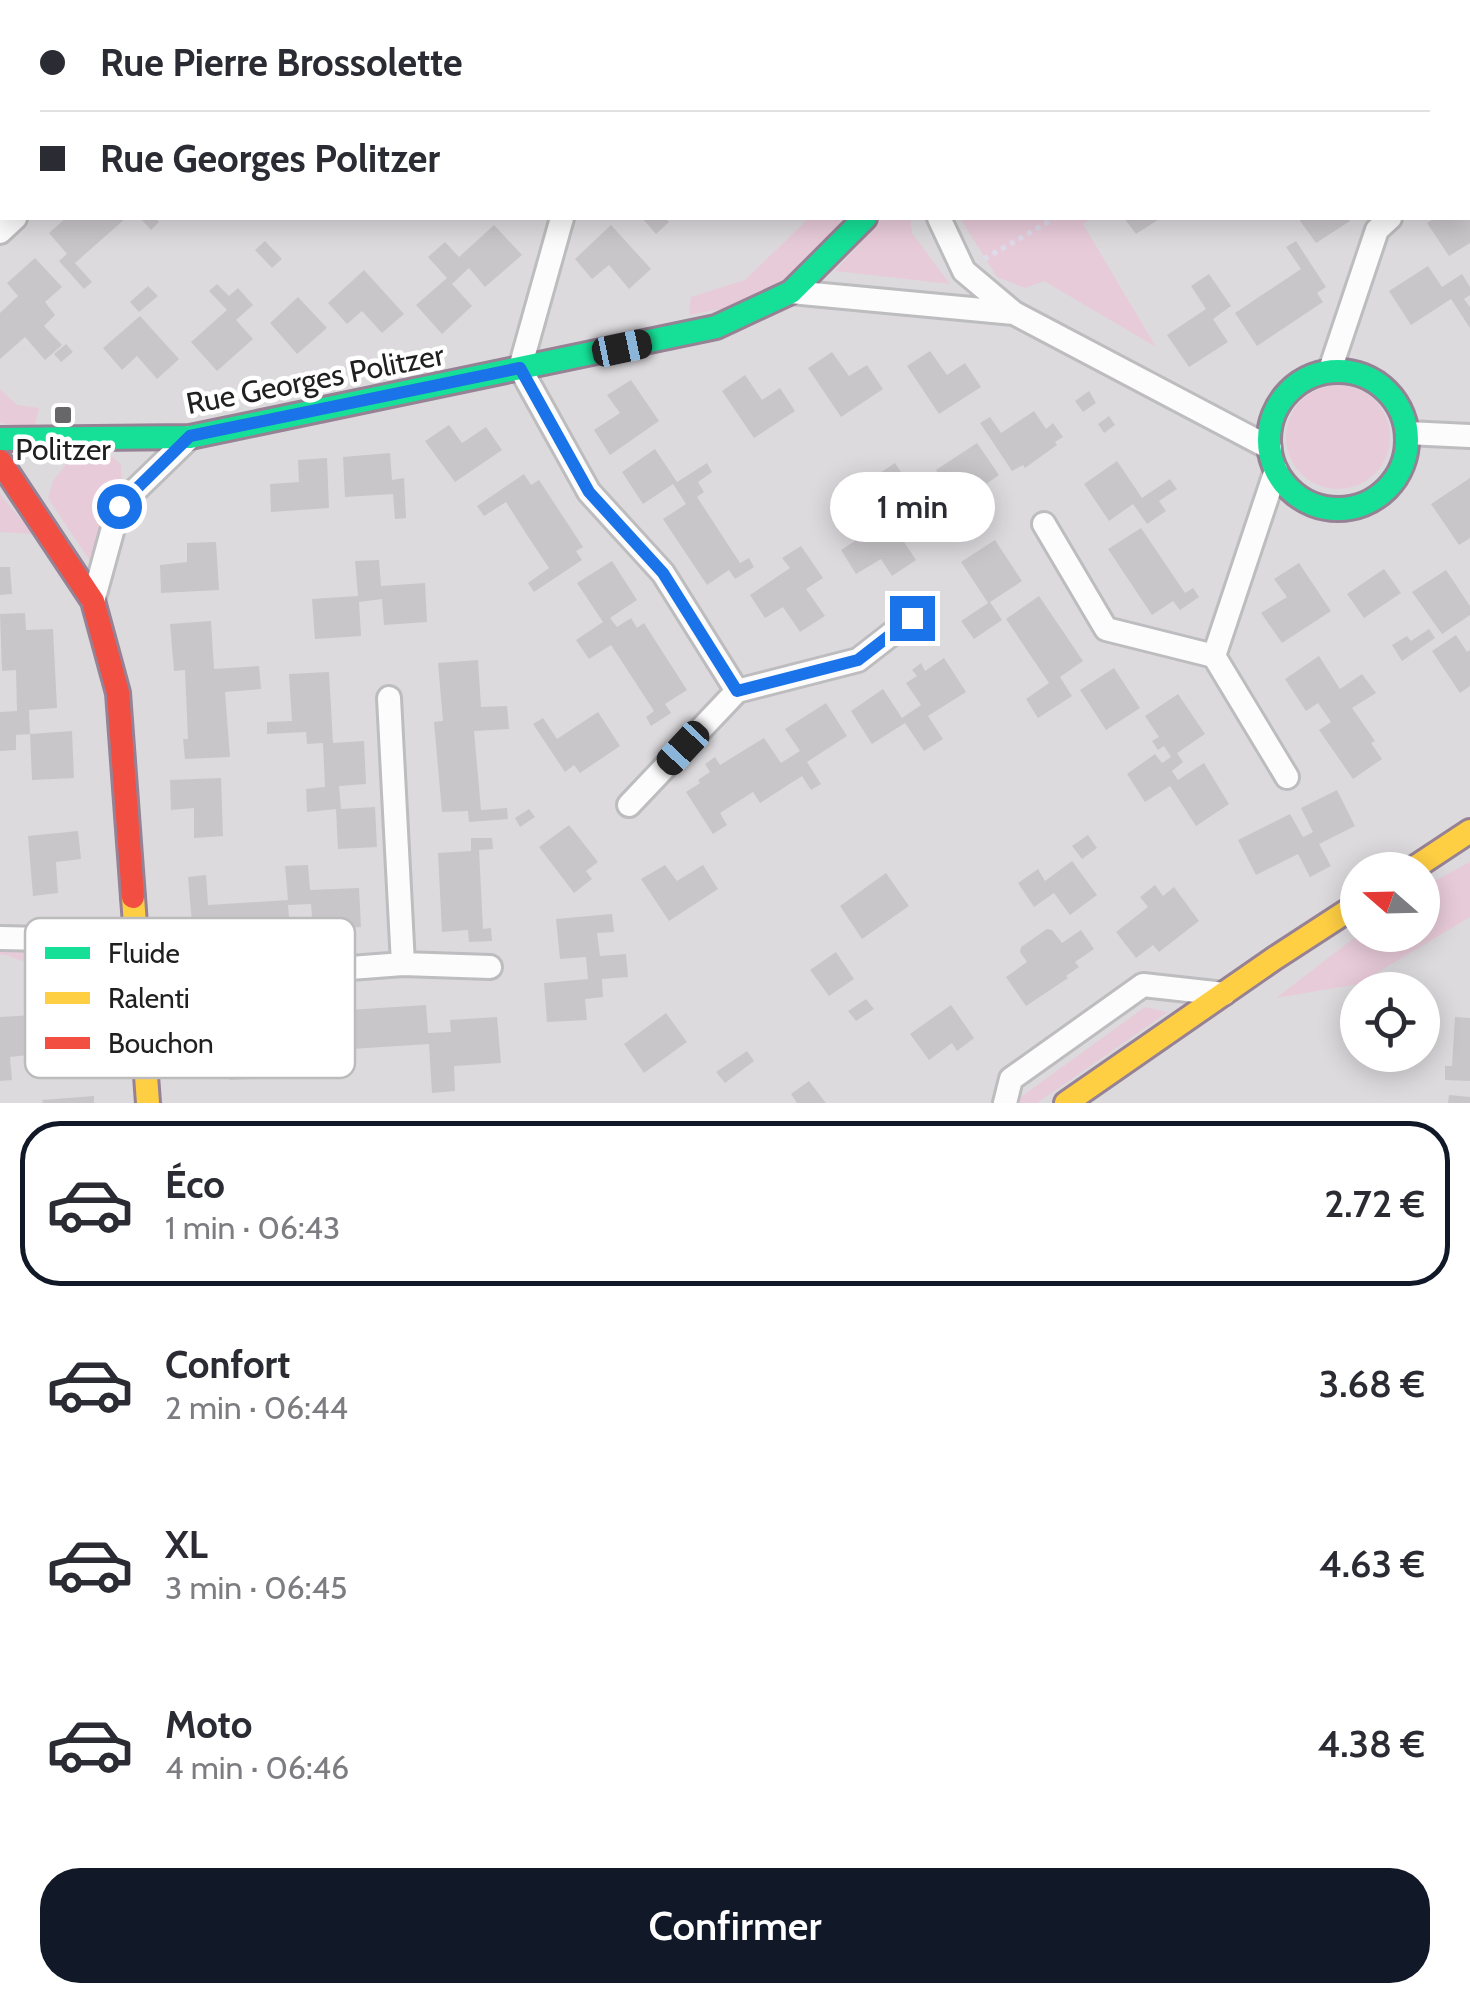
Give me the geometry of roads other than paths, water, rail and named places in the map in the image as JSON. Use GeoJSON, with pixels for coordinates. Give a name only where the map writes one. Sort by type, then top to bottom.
{"type":"FeatureCollection","features":[{"type":"Feature","properties":{"kind":"street"},"geometry":{"type":"LineString","coordinates":[[561,220],[520,368],[589,492],[663,573],[737,691]]}},
{"type":"Feature","properties":{"kind":"street","name":"Rue Georges Politzer"},"geometry":{"type":"LineString","coordinates":[[0,439],[190,436],[716,327],[791,292],[863,220]]}},
{"type":"Feature","properties":{"kind":"street"},"geometry":{"type":"LineString","coordinates":[[940,220],[964,271],[1014,313],[1273,459],[1290,490],[1310,503],[1334,509],[1357,506],[1379,496],[1396,479],[1406,456],[1408,432],[1402,411],[1390,393],[1373,379],[1352,372],[1330,370],[1312,376],[1282,399],[1273,416],[1273,459],[1214,656]]}},
{"type":"Feature","properties":{"kind":"street"},"geometry":{"type":"LineString","coordinates":[[1330,370],[1377,230],[1388,220]]}},
{"type":"Feature","properties":{"kind":"street"},"geometry":{"type":"LineString","coordinates":[[791,292],[1014,313]]}},
{"type":"Feature","properties":{"kind":"street"},"geometry":{"type":"LineString","coordinates":[[1408,432],[1470,436]]}},
{"type":"Feature","properties":{"kind":"street"},"geometry":{"type":"LineString","coordinates":[[93,601],[119,506],[190,436]]}},
{"type":"Feature","properties":{"kind":"street"},"geometry":{"type":"LineString","coordinates":[[0,460],[93,601],[118,693],[134,918]]}},
{"type":"Feature","properties":{"kind":"street"},"geometry":{"type":"LineString","coordinates":[[1044,524],[1106,629],[1214,656],[1288,778]]}},
{"type":"Feature","properties":{"kind":"street"},"geometry":{"type":"LineString","coordinates":[[629,805],[737,691],[858,660],[912,618]]}},
{"type":"Feature","properties":{"kind":"street"},"geometry":{"type":"LineString","coordinates":[[389,698],[403,964]]}},
{"type":"Feature","properties":{"kind":"street"},"geometry":{"type":"LineString","coordinates":[[1438,852],[1470,831]]}},
{"type":"Feature","properties":{"kind":"street"},"geometry":{"type":"LineString","coordinates":[[1066,1103],[1340,916]]}},
{"type":"Feature","properties":{"kind":"street"},"geometry":{"type":"LineString","coordinates":[[0,938],[25,939]]}},
{"type":"Feature","properties":{"kind":"street"},"geometry":{"type":"LineString","coordinates":[[355,968],[403,964],[490,968]]}},
{"type":"Feature","properties":{"kind":"street"},"geometry":{"type":"LineString","coordinates":[[1005,1103],[1011,1079],[1144,985],[1224,994]]}},
{"type":"Feature","properties":{"kind":"street"},"geometry":{"type":"LineString","coordinates":[[146,1078],[148,1103]]}},
{"type":"Feature","properties":{"kind":"place","name":"Politzer"},"geometry":{"type":"Point","coordinates":[63,415]}}]}
